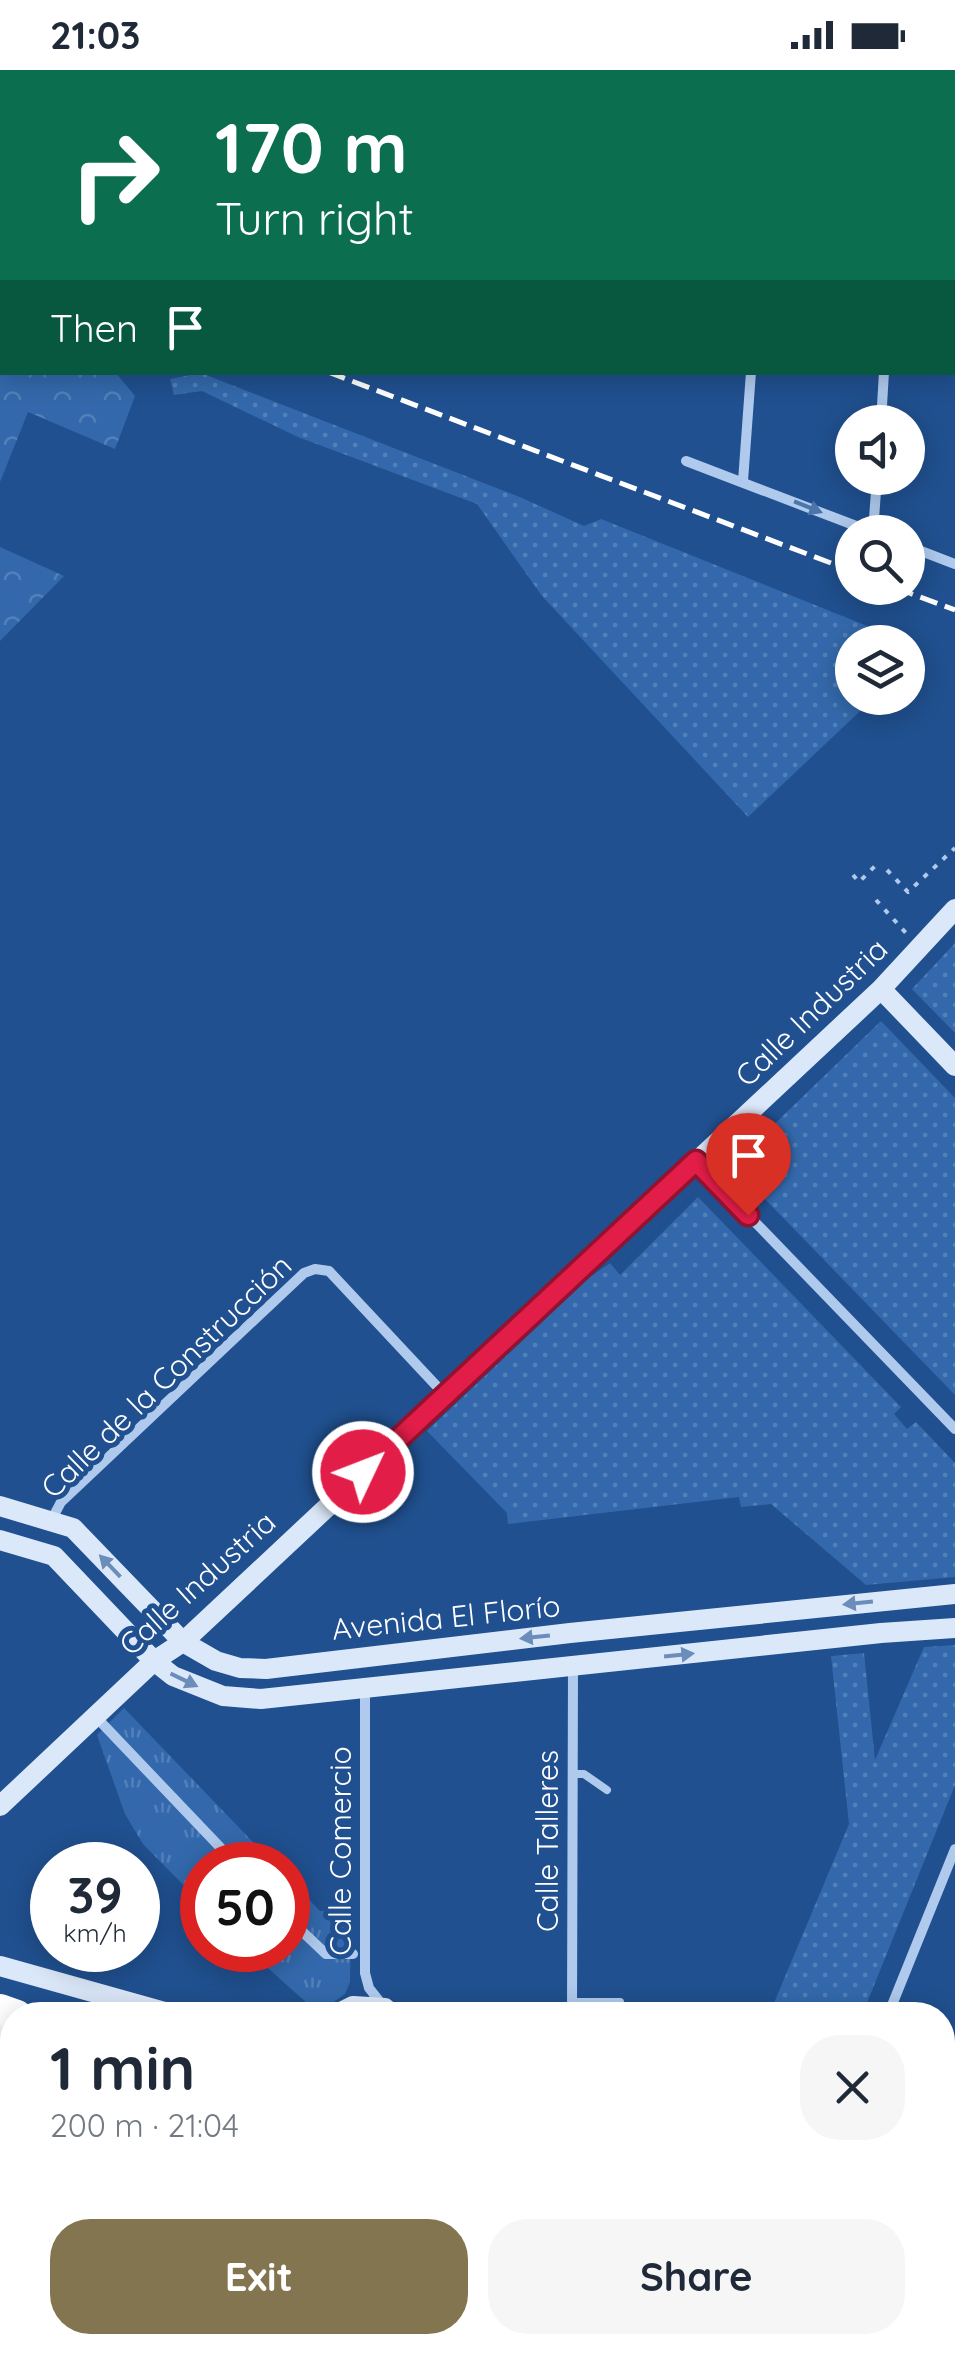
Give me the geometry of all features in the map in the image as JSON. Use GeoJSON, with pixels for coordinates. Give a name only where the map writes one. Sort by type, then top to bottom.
{"type":"FeatureCollection","features":[{"type":"Feature","properties":{"kind":"main road","name":"Calle Industria"},"geometry":{"type":"LineString","coordinates":[[0,1806],[154,1661],[183,1642],[881,989],[955,910]]}},
{"type":"Feature","properties":{"kind":"main road"},"geometry":{"type":"LineString","coordinates":[[881,989],[955,1066]]}},
{"type":"Feature","properties":{"kind":"main road","name":"Avenida El Florío"},"geometry":{"type":"LineString","coordinates":[[0,1506],[73,1528],[183,1642],[216,1661],[240,1668],[955,1594]]}},
{"type":"Feature","properties":{"kind":"main road"},"geometry":{"type":"LineString","coordinates":[[43,1552],[52,1520]]}},
{"type":"Feature","properties":{"kind":"main road","name":"Avenida El Florío"},"geometry":{"type":"LineString","coordinates":[[0,1540],[54,1556],[154,1661],[173,1676],[223,1696],[261,1699],[955,1628]]}},
{"type":"Feature","properties":{"kind":"main road"},"geometry":{"type":"LineString","coordinates":[[570,1634],[573,1667]]}},
{"type":"Feature","properties":{"kind":"main road"},"geometry":{"type":"LineString","coordinates":[[364,1656],[364,1689]]}},
{"type":"Feature","properties":{"kind":"main road"},"geometry":{"type":"LineString","coordinates":[[0,1966],[129,2002]]}},
{"type":"Feature","properties":{"kind":"street"},"geometry":{"type":"LineString","coordinates":[[743,481],[751,375]]}},
{"type":"Feature","properties":{"kind":"street"},"geometry":{"type":"LineString","coordinates":[[881,405],[884,375]]}},
{"type":"Feature","properties":{"kind":"street"},"geometry":{"type":"LineString","coordinates":[[686,461],[835,517]]}},
{"type":"Feature","properties":{"kind":"street"},"geometry":{"type":"LineString","coordinates":[[925,553],[955,564]]}},
{"type":"Feature","properties":{"kind":"street"},"geometry":{"type":"LineString","coordinates":[[696,1161],[955,1430]]}},
{"type":"Feature","properties":{"kind":"street","name":"Calle de la Construcción"},"geometry":{"type":"LineString","coordinates":[[52,1520],[61,1502],[304,1273],[315,1268],[330,1271],[445,1395]]}},
{"type":"Feature","properties":{"kind":"street","name":"Calle Talleres"},"geometry":{"type":"LineString","coordinates":[[572,2002],[573,1667]]}},
{"type":"Feature","properties":{"kind":"street","name":"Calle Comercio"},"geometry":{"type":"LineString","coordinates":[[364,1689],[365,1973],[369,1988],[381,2002]]}},
{"type":"Feature","properties":{"kind":"street"},"geometry":{"type":"LineString","coordinates":[[96,1717],[215,1842]]}},
{"type":"Feature","properties":{"kind":"street"},"geometry":{"type":"LineString","coordinates":[[893,2002],[955,1849]]}},
{"type":"Feature","properties":{"kind":"street"},"geometry":{"type":"LineString","coordinates":[[310,1939],[326,1954],[353,1954]]}},
{"type":"Feature","properties":{"kind":"lane"},"geometry":{"type":"LineString","coordinates":[[572,1774],[584,1774],[607,1790]]}},
{"type":"Feature","properties":{"kind":"lane"},"geometry":{"type":"LineString","coordinates":[[572,2002],[620,2002]]}},
{"type":"Feature","properties":{"kind":"path"},"geometry":{"type":"LineString","coordinates":[[888,870],[908,892],[955,848]]}},
{"type":"Feature","properties":{"kind":"path"},"geometry":{"type":"LineString","coordinates":[[853,875],[859,882],[880,861]]}},
{"type":"Feature","properties":{"kind":"path"},"geometry":{"type":"LineString","coordinates":[[876,900],[906,933]]}},
{"type":"Feature","properties":{"kind":"green space"},"geometry":{"type":"Polygon","coordinates":[[[0,375],[118,375],[135,396],[115,449],[28,412],[0,482],[0,375]]]}},
{"type":"Feature","properties":{"kind":"green space"},"geometry":{"type":"Polygon","coordinates":[[[206,375],[584,526],[601,519],[865,625],[835,625],[835,715],[856,715],[748,817],[542,596],[477,504],[298,437],[202,391],[174,395],[170,379],[206,375]]]}},
{"type":"Feature","properties":{"kind":"green space"},"geometry":{"type":"Polygon","coordinates":[[[0,547],[64,576],[0,641],[0,547]]]}},
{"type":"Feature","properties":{"kind":"green space"},"geometry":{"type":"Polygon","coordinates":[[[955,943],[955,1033],[912,989],[955,943]]]}},
{"type":"Feature","properties":{"kind":"green space"},"geometry":{"type":"Polygon","coordinates":[[[881,1021],[955,1098],[955,1395],[732,1165],[881,1021]]]}},
{"type":"Feature","properties":{"kind":"green space"},"geometry":{"type":"Polygon","coordinates":[[[698,1197],[901,1407],[894,1414],[907,1429],[916,1422],[955,1463],[955,1577],[866,1585],[771,1504],[741,1507],[739,1497],[508,1524],[507,1513],[427,1431],[590,1277],[610,1263],[620,1275],[698,1197]]]}},
{"type":"Feature","properties":{"kind":"green space"},"geometry":{"type":"Polygon","coordinates":[[[955,1645],[955,1785],[867,2002],[774,2002],[849,1824],[831,1656],[864,1653],[875,1760],[924,1647],[955,1645]]]}},
{"type":"Feature","properties":{"kind":"green space"},"geometry":{"type":"Polygon","coordinates":[[[124,1708],[253,1842],[180,1842],[180,1882],[160,1861],[160,1842],[142,1842],[125,1814],[97,1735],[124,1708]]]}},
{"type":"Feature","properties":{"kind":"green space"},"geometry":{"type":"Polygon","coordinates":[[[310,1901],[320,1911],[351,1910],[350,1982],[345,1994],[334,2002],[306,2002],[272,1972],[310,1972],[310,1901]]]}},
{"type":"Feature","properties":{"kind":"railway"},"geometry":{"type":"LineString","coordinates":[[336,375],[835,565]]}},
{"type":"Feature","properties":{"kind":"railway"},"geometry":{"type":"LineString","coordinates":[[925,599],[955,610]]}},
{"type":"Feature","properties":{"kind":"route"},"geometry":{"type":"LineString","coordinates":[[363,1472],[696,1161],[748,1215]]}}]}
